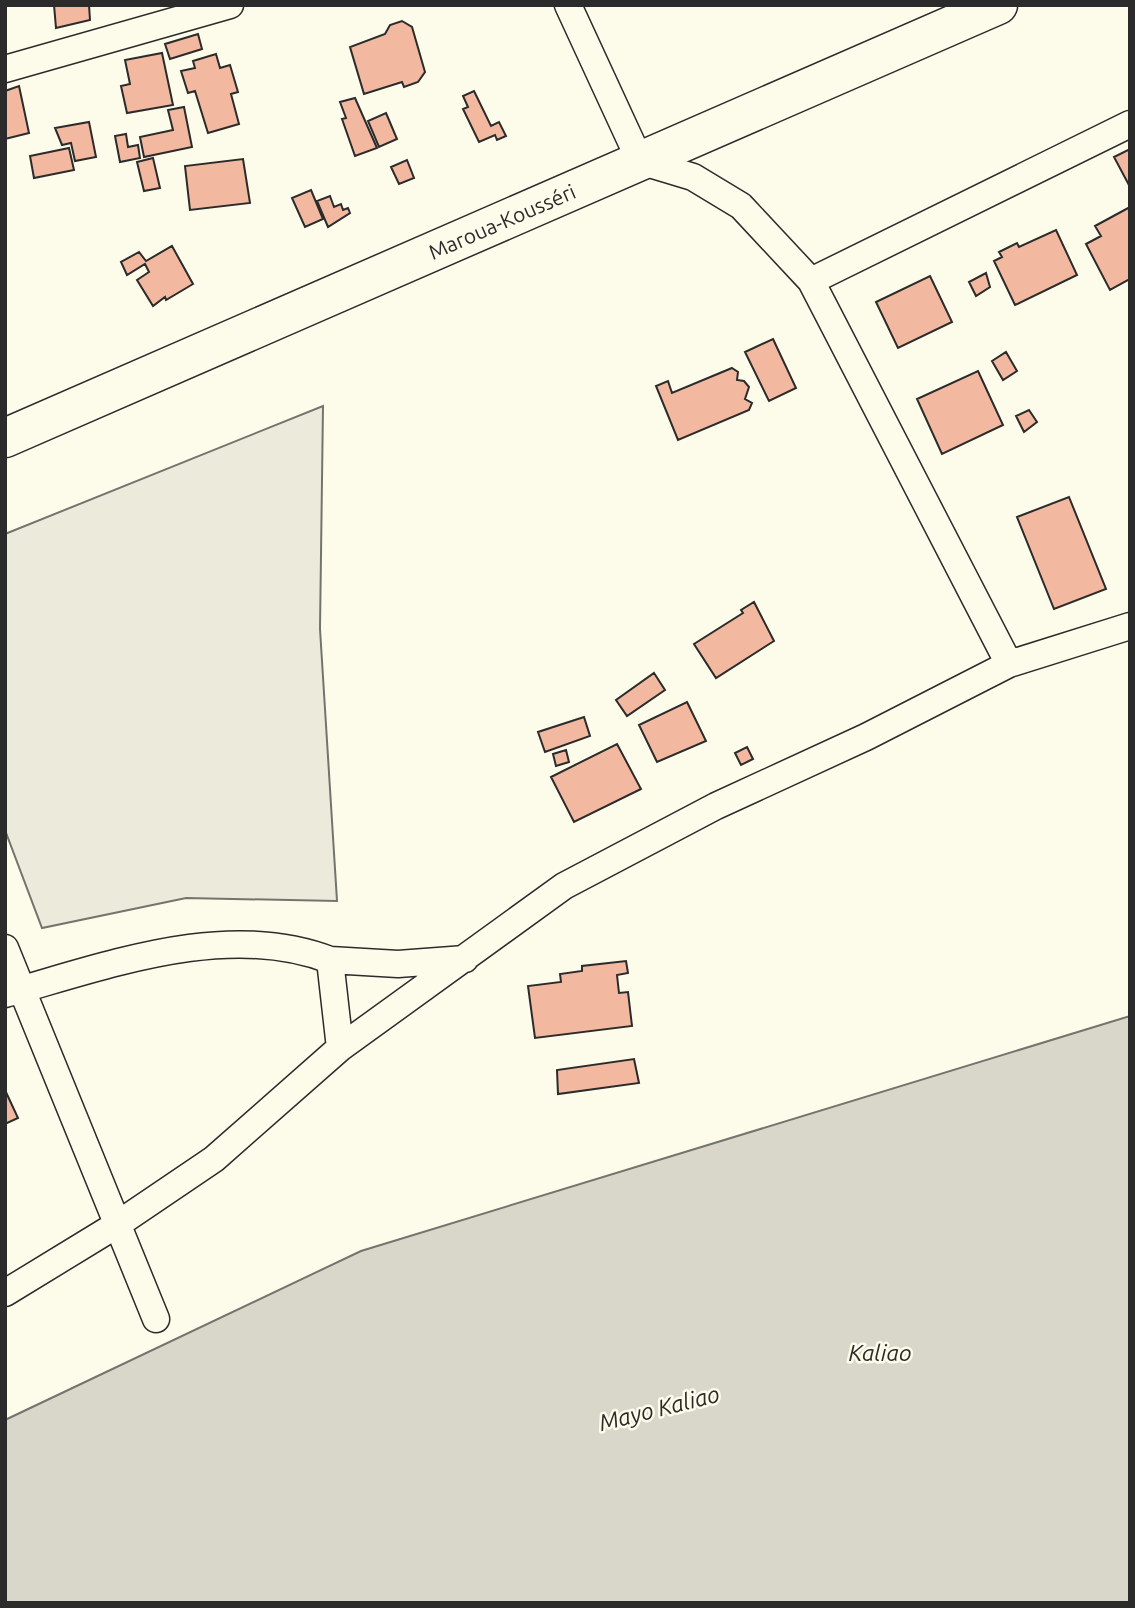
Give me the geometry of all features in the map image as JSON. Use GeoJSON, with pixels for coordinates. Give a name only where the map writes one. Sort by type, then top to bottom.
{"type":"FeatureCollection","features":[{"type":"Feature","properties":{"kind":"highway","name":"Maroua-Kousséri"},"geometry":{"type":"LineString","coordinates":[[5,438],[998,5]]}},
{"type":"Feature","properties":{"kind":"street"},"geometry":{"type":"LineString","coordinates":[[5,69],[230,5]]}},
{"type":"Feature","properties":{"kind":"street"},"geometry":{"type":"LineString","coordinates":[[568,5],[640,161],[693,177],[741,206],[811,281],[1009,664]]}},
{"type":"Feature","properties":{"kind":"street"},"geometry":{"type":"LineString","coordinates":[[811,281],[1130,124]]}},
{"type":"Feature","properties":{"kind":"street"},"geometry":{"type":"LineString","coordinates":[[5,1293],[118,1224],[214,1158],[340,1048],[564,887],[716,806],[866,737],[1009,664],[1130,626]]}},
{"type":"Feature","properties":{"kind":"street"},"geometry":{"type":"LineString","coordinates":[[13,992],[175,950],[271,945],[304,950],[330,960],[398,964],[466,959]]}},
{"type":"Feature","properties":{"kind":"street"},"geometry":{"type":"LineString","coordinates":[[5,948],[13,992],[34,1015],[156,1319]]}},
{"type":"Feature","properties":{"kind":"street"},"geometry":{"type":"LineString","coordinates":[[330,960],[340,1048]]}},
{"type":"Feature","properties":{"kind":"shaded area"},"geometry":{"type":"Polygon","coordinates":[[[323,406],[320,629],[337,901],[186,898],[42,928],[5,830],[5,534],[323,406]]]}},
{"type":"Feature","properties":{"kind":"water","name":"Kaliao"},"geometry":{"type":"Polygon","coordinates":[[[1130,1016],[1130,1603],[5,1603],[5,1420],[361,1251],[1130,1016]]]}},
{"type":"Feature","properties":{"kind":"building"},"geometry":{"type":"Polygon","coordinates":[[[54,5],[89,5],[90,20],[56,28],[54,5]]]}},
{"type":"Feature","properties":{"kind":"building"},"geometry":{"type":"Polygon","coordinates":[[[402,21],[412,27],[425,72],[418,82],[404,87],[402,82],[364,94],[350,47],[385,34],[390,25],[402,21]]]}},
{"type":"Feature","properties":{"kind":"building"},"geometry":{"type":"Polygon","coordinates":[[[198,34],[202,49],[170,59],[165,44],[198,34]]]}},
{"type":"Feature","properties":{"kind":"building"},"geometry":{"type":"Polygon","coordinates":[[[162,53],[173,105],[127,113],[121,86],[130,84],[125,60],[162,53]]]}},
{"type":"Feature","properties":{"kind":"building"},"geometry":{"type":"Polygon","coordinates":[[[216,54],[220,68],[230,65],[238,92],[231,94],[239,124],[208,133],[195,91],[188,93],[181,71],[195,68],[193,61],[216,54]]]}},
{"type":"Feature","properties":{"kind":"building"},"geometry":{"type":"Polygon","coordinates":[[[19,86],[29,133],[5,139],[5,91],[19,86]]]}},
{"type":"Feature","properties":{"kind":"building"},"geometry":{"type":"Polygon","coordinates":[[[474,91],[491,126],[499,122],[506,136],[497,140],[495,135],[479,142],[463,109],[468,107],[463,96],[474,91]]]}},
{"type":"Feature","properties":{"kind":"building"},"geometry":{"type":"Polygon","coordinates":[[[355,98],[377,148],[355,156],[342,119],[346,118],[340,102],[355,98]]]}},
{"type":"Feature","properties":{"kind":"building"},"geometry":{"type":"Polygon","coordinates":[[[184,107],[192,147],[144,157],[140,137],[173,130],[168,110],[184,107]]]}},
{"type":"Feature","properties":{"kind":"building"},"geometry":{"type":"Polygon","coordinates":[[[386,113],[397,139],[379,147],[368,121],[386,113]]]}},
{"type":"Feature","properties":{"kind":"building"},"geometry":{"type":"Polygon","coordinates":[[[89,122],[96,157],[75,161],[71,143],[62,145],[55,128],[89,122]]]}},
{"type":"Feature","properties":{"kind":"building"},"geometry":{"type":"Polygon","coordinates":[[[126,134],[128,147],[138,145],[140,158],[120,162],[115,136],[126,134]]]}},
{"type":"Feature","properties":{"kind":"building"},"geometry":{"type":"Polygon","coordinates":[[[69,148],[74,170],[34,178],[30,156],[69,148]]]}},
{"type":"Feature","properties":{"kind":"building"},"geometry":{"type":"Polygon","coordinates":[[[1130,149],[1130,187],[1114,157],[1130,149]]]}},
{"type":"Feature","properties":{"kind":"building"},"geometry":{"type":"Polygon","coordinates":[[[153,158],[160,188],[144,191],[137,162],[153,158]]]}},
{"type":"Feature","properties":{"kind":"building"},"geometry":{"type":"Polygon","coordinates":[[[243,159],[250,203],[190,210],[185,166],[243,159]]]}},
{"type":"Feature","properties":{"kind":"building"},"geometry":{"type":"Polygon","coordinates":[[[407,160],[414,178],[399,184],[391,167],[407,160]]]}},
{"type":"Feature","properties":{"kind":"building"},"geometry":{"type":"Polygon","coordinates":[[[311,190],[323,219],[305,227],[292,198],[311,190]]]}},
{"type":"Feature","properties":{"kind":"building"},"geometry":{"type":"Polygon","coordinates":[[[330,196],[334,207],[341,204],[343,210],[348,208],[350,213],[328,227],[317,201],[330,196]]]}},
{"type":"Feature","properties":{"kind":"building"},"geometry":{"type":"Polygon","coordinates":[[[1130,207],[1130,279],[1110,290],[1086,244],[1101,236],[1095,226],[1130,207]]]}},
{"type":"Feature","properties":{"kind":"building"},"geometry":{"type":"Polygon","coordinates":[[[1056,230],[1077,275],[1015,305],[994,261],[1002,257],[999,252],[1017,243],[1019,247],[1056,230]]]}},
{"type":"Feature","properties":{"kind":"building"},"geometry":{"type":"Polygon","coordinates":[[[172,246],[193,284],[166,300],[165,297],[153,306],[137,280],[149,272],[145,264],[127,275],[121,262],[139,252],[146,261],[172,246]]]}},
{"type":"Feature","properties":{"kind":"building"},"geometry":{"type":"Polygon","coordinates":[[[986,273],[990,287],[976,296],[969,282],[986,273]]]}},
{"type":"Feature","properties":{"kind":"building"},"geometry":{"type":"Polygon","coordinates":[[[930,276],[952,322],[898,348],[876,302],[930,276]]]}},
{"type":"Feature","properties":{"kind":"building"},"geometry":{"type":"Polygon","coordinates":[[[773,339],[796,388],[769,401],[745,352],[773,339]]]}},
{"type":"Feature","properties":{"kind":"building"},"geometry":{"type":"Polygon","coordinates":[[[1006,352],[1017,371],[1003,380],[992,361],[1006,352]]]}},
{"type":"Feature","properties":{"kind":"building"},"geometry":{"type":"Polygon","coordinates":[[[732,368],[738,372],[737,380],[744,381],[749,387],[745,399],[752,403],[749,410],[678,440],[656,386],[668,381],[672,393],[732,368]]]}},
{"type":"Feature","properties":{"kind":"building"},"geometry":{"type":"Polygon","coordinates":[[[978,371],[1003,425],[942,454],[917,399],[978,371]]]}},
{"type":"Feature","properties":{"kind":"building"},"geometry":{"type":"Polygon","coordinates":[[[1029,410],[1037,422],[1024,432],[1016,416],[1029,410]]]}},
{"type":"Feature","properties":{"kind":"building"},"geometry":{"type":"Polygon","coordinates":[[[1069,497],[1106,589],[1054,609],[1017,517],[1069,497]]]}},
{"type":"Feature","properties":{"kind":"building"},"geometry":{"type":"Polygon","coordinates":[[[754,602],[774,641],[716,678],[694,644],[743,613],[741,610],[754,602]]]}},
{"type":"Feature","properties":{"kind":"building"},"geometry":{"type":"Polygon","coordinates":[[[654,673],[665,690],[627,716],[616,700],[654,673]]]}},
{"type":"Feature","properties":{"kind":"building"},"geometry":{"type":"Polygon","coordinates":[[[687,702],[706,741],[657,762],[639,725],[687,702]]]}},
{"type":"Feature","properties":{"kind":"building"},"geometry":{"type":"Polygon","coordinates":[[[584,717],[590,736],[545,752],[538,732],[584,717]]]}},
{"type":"Feature","properties":{"kind":"building"},"geometry":{"type":"Polygon","coordinates":[[[617,744],[641,789],[574,822],[551,777],[617,744]]]}},
{"type":"Feature","properties":{"kind":"building"},"geometry":{"type":"Polygon","coordinates":[[[747,747],[753,759],[741,765],[735,753],[747,747]]]}},
{"type":"Feature","properties":{"kind":"building"},"geometry":{"type":"Polygon","coordinates":[[[566,750],[569,762],[556,766],[553,754],[566,750]]]}},
{"type":"Feature","properties":{"kind":"building"},"geometry":{"type":"Polygon","coordinates":[[[626,961],[628,973],[617,975],[619,993],[628,992],[632,1026],[535,1038],[528,986],[561,982],[560,974],[582,971],[582,966],[626,961]]]}},
{"type":"Feature","properties":{"kind":"building"},"geometry":{"type":"Polygon","coordinates":[[[634,1059],[639,1083],[558,1094],[557,1070],[634,1059]]]}},
{"type":"Feature","properties":{"kind":"building"},"geometry":{"type":"Polygon","coordinates":[[[5,1090],[18,1118],[5,1124],[5,1090]]]}},
{"type":"Feature","properties":{"kind":"water label","name":"Mayo Kaliao"},"geometry":{"type":"Point","coordinates":[659,1408]}}]}
